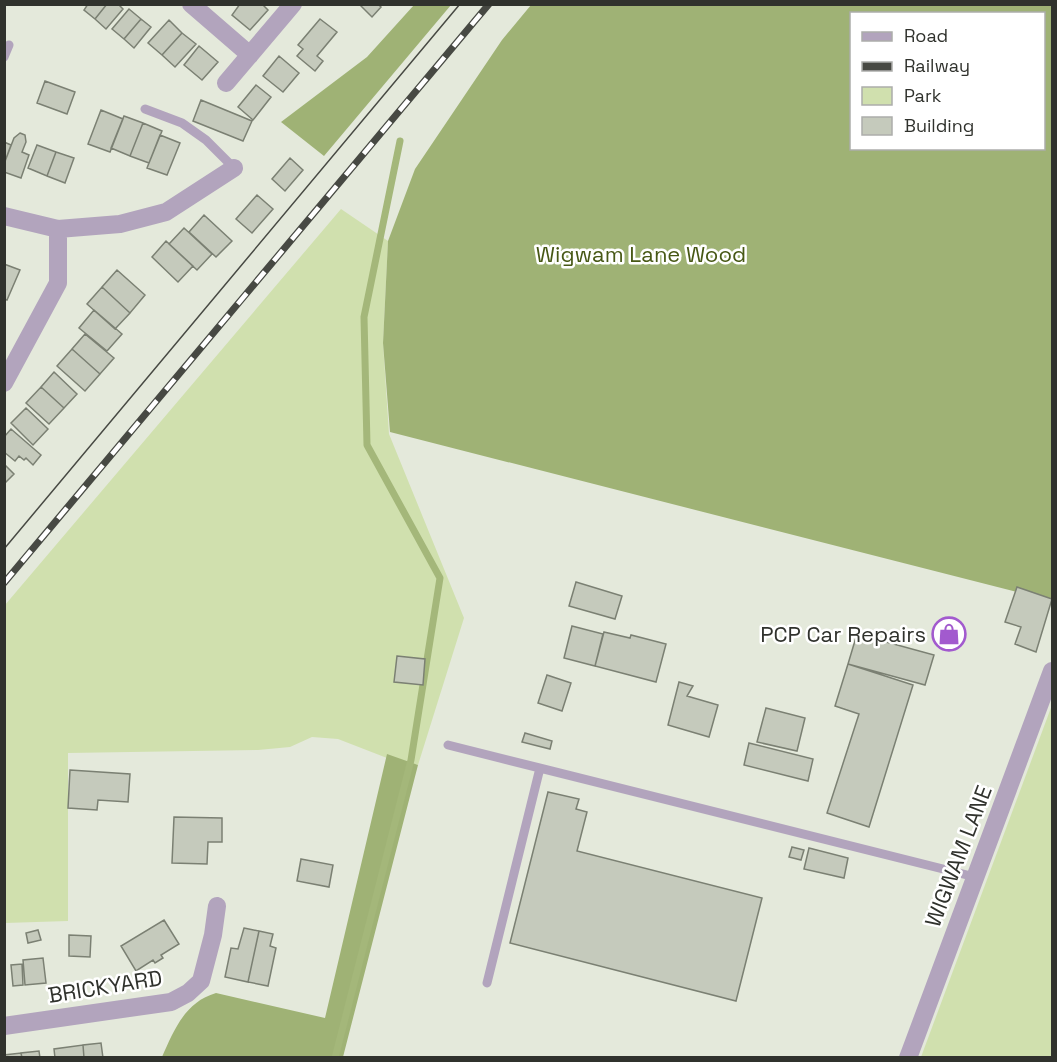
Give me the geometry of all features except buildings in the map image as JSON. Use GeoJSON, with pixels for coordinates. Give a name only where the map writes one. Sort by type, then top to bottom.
{"type":"FeatureCollection","features":[{"type":"Feature","properties":{"kind":"street"},"geometry":{"type":"LineString","coordinates":[[191,4],[250,55]]}},
{"type":"Feature","properties":{"kind":"street"},"geometry":{"type":"LineString","coordinates":[[226,83],[293,4]]}},
{"type":"Feature","properties":{"kind":"street"},"geometry":{"type":"LineString","coordinates":[[4,216],[58,230],[120,224],[166,212],[234,168]]}},
{"type":"Feature","properties":{"kind":"street"},"geometry":{"type":"LineString","coordinates":[[4,383],[58,283],[58,230]]}},
{"type":"Feature","properties":{"kind":"street","name":"WIGWAM LANE"},"geometry":{"type":"LineString","coordinates":[[908,1058],[1053,670]]}},
{"type":"Feature","properties":{"kind":"street","name":"BRICKYARD"},"geometry":{"type":"LineString","coordinates":[[4,1026],[171,1002],[188,993],[201,981],[213,935],[217,906]]}},
{"type":"Feature","properties":{"kind":"lane"},"geometry":{"type":"LineString","coordinates":[[4,57],[9,45]]}},
{"type":"Feature","properties":{"kind":"lane"},"geometry":{"type":"LineString","coordinates":[[145,109],[182,123],[206,140],[234,168]]}},
{"type":"Feature","properties":{"kind":"lane"},"geometry":{"type":"LineString","coordinates":[[448,745],[975,878]]}},
{"type":"Feature","properties":{"kind":"lane"},"geometry":{"type":"LineString","coordinates":[[487,982],[540,768]]}},
{"type":"Feature","properties":{"kind":"green space"},"geometry":{"type":"Polygon","coordinates":[[[414,5],[451,5],[324,156],[281,122],[367,57],[414,5]]]}},
{"type":"Feature","properties":{"kind":"green space","name":"Wigwam Lane Wood"},"geometry":{"type":"Polygon","coordinates":[[[531,5],[1052,5],[1052,601],[390,432],[383,343],[388,241],[415,169],[502,40],[531,5]]]}},
{"type":"Feature","properties":{"kind":"green space"},"geometry":{"type":"Polygon","coordinates":[[[341,209],[388,241],[383,343],[389,434],[464,618],[418,765],[387,758],[338,739],[312,737],[290,747],[258,750],[68,753],[68,921],[5,923],[5,605],[341,209]]]}},
{"type":"Feature","properties":{"kind":"green space"},"geometry":{"type":"Polygon","coordinates":[[[1052,705],[1052,1057],[921,1057],[1052,705]]]}},
{"type":"Feature","properties":{"kind":"green space"},"geometry":{"type":"Polygon","coordinates":[[[387,754],[418,765],[343,1057],[162,1057],[176,1027],[188,1010],[205,997],[216,993],[325,1018],[387,754]]]}},
{"type":"Feature","properties":{"kind":"waterway"},"geometry":{"type":"LineString","coordinates":[[335,1058],[411,760],[440,578],[367,445],[364,317],[400,141]]}},
{"type":"Feature","properties":{"kind":"tram line"},"geometry":{"type":"LineString","coordinates":[[4,549],[460,4]]}},
{"type":"Feature","properties":{"kind":"railway"},"geometry":{"type":"LineString","coordinates":[[4,583],[489,4]]}},
{"type":"Feature","properties":{"kind":"place","name":"PCP Car Repairs"},"geometry":{"type":"Point","coordinates":[949,634]}}]}
